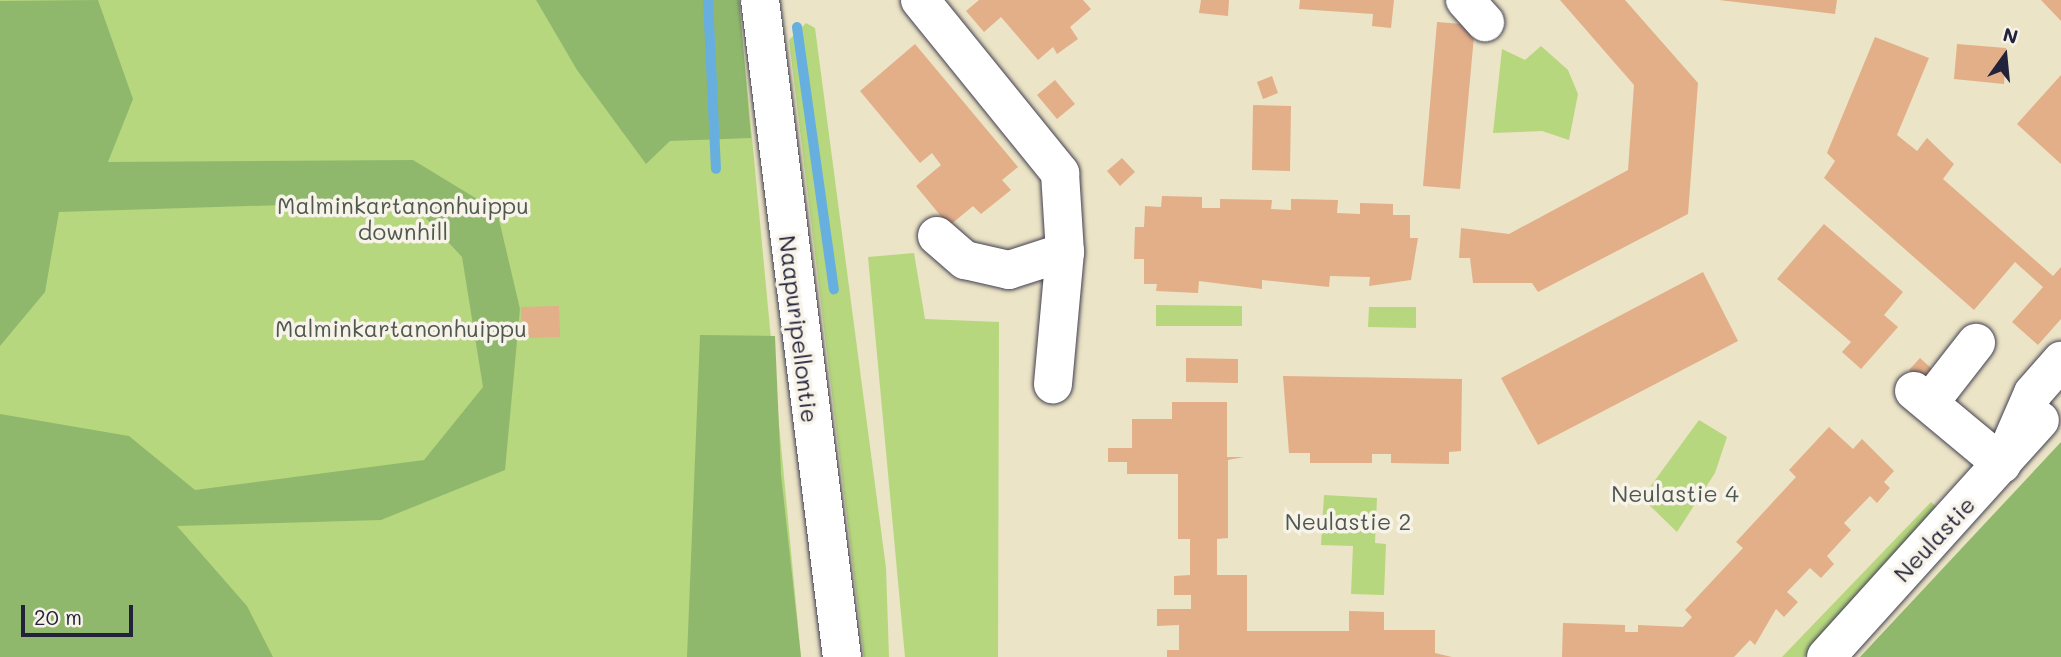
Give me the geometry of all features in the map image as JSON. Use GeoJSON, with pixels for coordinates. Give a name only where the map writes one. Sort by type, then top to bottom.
{"type":"FeatureCollection","features":[{"type":"Feature","properties":{"kind":"street","name":"Naapuripellontie"},"geometry":{"type":"LineString","coordinates":[[760,0],[842,657]]}},
{"type":"Feature","properties":{"kind":"street"},"geometry":{"type":"LineString","coordinates":[[920,0],[1060,173],[1065,252],[1057,309],[1053,384]]}},
{"type":"Feature","properties":{"kind":"street"},"geometry":{"type":"LineString","coordinates":[[937,236],[965,260],[1009,270],[1065,252]]}},
{"type":"Feature","properties":{"kind":"street"},"geometry":{"type":"LineString","coordinates":[[1976,343],[1922,396],[2001,464],[2032,393],[2061,361]]}},
{"type":"Feature","properties":{"kind":"street","name":"Neulastie"},"geometry":{"type":"LineString","coordinates":[[1826,657],[2040,420]]}},
{"type":"Feature","properties":{"kind":"green space","name":"Malminkartanonhuippu"},"geometry":{"type":"Polygon","coordinates":[[[0,0],[739,0],[801,657],[0,657],[0,0]]]}},
{"type":"Feature","properties":{"kind":"green space"},"geometry":{"type":"Polygon","coordinates":[[[98,0],[133,99],[108,162],[413,160],[497,211],[520,309],[505,470],[381,520],[177,526],[247,606],[273,657],[0,657],[0,414],[129,436],[195,490],[424,460],[483,387],[462,257],[410,201],[59,212],[45,292],[0,346],[0,1],[98,0]]]}},
{"type":"Feature","properties":{"kind":"green space"},"geometry":{"type":"Polygon","coordinates":[[[536,0],[739,0],[751,138],[670,141],[646,164],[577,70],[536,0]]]}},
{"type":"Feature","properties":{"kind":"green space"},"geometry":{"type":"Polygon","coordinates":[[[806,23],[815,28],[886,568],[889,657],[864,657],[789,40],[806,23]]]}},
{"type":"Feature","properties":{"kind":"green space"},"geometry":{"type":"Polygon","coordinates":[[[1541,46],[1568,70],[1578,94],[1569,140],[1542,131],[1493,133],[1502,49],[1525,60],[1541,46]]]}},
{"type":"Feature","properties":{"kind":"green space"},"geometry":{"type":"Polygon","coordinates":[[[914,253],[925,319],[999,322],[998,657],[905,657],[868,257],[914,253]]]}},
{"type":"Feature","properties":{"kind":"green space"},"geometry":{"type":"Polygon","coordinates":[[[1156,305],[1242,306],[1242,326],[1156,326],[1156,305]]]}},
{"type":"Feature","properties":{"kind":"green space"},"geometry":{"type":"Polygon","coordinates":[[[1369,307],[1416,307],[1416,328],[1368,327],[1369,307]]]}},
{"type":"Feature","properties":{"kind":"green space"},"geometry":{"type":"Polygon","coordinates":[[[700,335],[775,336],[781,474],[801,657],[687,657],[700,335]]]}},
{"type":"Feature","properties":{"kind":"green space","name":"Neulastie 4"},"geometry":{"type":"Polygon","coordinates":[[[1699,420],[1727,437],[1715,473],[1677,532],[1642,498],[1699,420]]]}},
{"type":"Feature","properties":{"kind":"green space"},"geometry":{"type":"Polygon","coordinates":[[[2061,442],[2061,657],[1860,657],[2061,442]]]}},
{"type":"Feature","properties":{"kind":"green space","name":"Neulastie 2"},"geometry":{"type":"Polygon","coordinates":[[[1324,495],[1377,498],[1375,543],[1386,544],[1384,595],[1351,594],[1353,546],[1321,545],[1324,495]]]}},
{"type":"Feature","properties":{"kind":"green space"},"geometry":{"type":"Polygon","coordinates":[[[1931,502],[1943,513],[1804,657],[1782,657],[1931,502]]]}},
{"type":"Feature","properties":{"kind":"building"},"geometry":{"type":"Polygon","coordinates":[[[979,0],[1083,0],[1091,9],[1070,27],[1078,39],[1057,54],[1053,47],[1038,60],[1001,17],[984,32],[966,11],[979,0]]]}},
{"type":"Feature","properties":{"kind":"building"},"geometry":{"type":"Polygon","coordinates":[[[1201,0],[1229,0],[1228,16],[1199,13],[1201,0]]]}},
{"type":"Feature","properties":{"kind":"building"},"geometry":{"type":"Polygon","coordinates":[[[1300,0],[1394,0],[1391,28],[1372,26],[1373,14],[1299,9],[1300,0]]]}},
{"type":"Feature","properties":{"kind":"building"},"geometry":{"type":"Polygon","coordinates":[[[1560,0],[1625,0],[1698,83],[1688,214],[1538,292],[1532,283],[1473,283],[1470,258],[1459,258],[1461,228],[1509,234],[1628,170],[1634,85],[1560,0]]]}},
{"type":"Feature","properties":{"kind":"building"},"geometry":{"type":"Polygon","coordinates":[[[1719,0],[1837,0],[1835,14],[1719,0]]]}},
{"type":"Feature","properties":{"kind":"building"},"geometry":{"type":"Polygon","coordinates":[[[2041,0],[2061,0],[2061,21],[2041,0]]]}},
{"type":"Feature","properties":{"kind":"building"},"geometry":{"type":"Polygon","coordinates":[[[1437,22],[1475,25],[1460,189],[1423,186],[1437,22]]]}},
{"type":"Feature","properties":{"kind":"building"},"geometry":{"type":"Polygon","coordinates":[[[1875,37],[1929,58],[1897,135],[1917,151],[1927,138],[1954,164],[1943,179],[2053,276],[2061,267],[2061,319],[2038,345],[2012,322],[2043,287],[2015,262],[1974,310],[1824,178],[1835,161],[1827,153],[1875,37]]]}},
{"type":"Feature","properties":{"kind":"building"},"geometry":{"type":"Polygon","coordinates":[[[915,44],[1018,167],[1002,180],[1011,190],[981,214],[973,206],[949,226],[916,186],[941,165],[932,153],[920,163],[860,91],[915,44]]]}},
{"type":"Feature","properties":{"kind":"building"},"geometry":{"type":"Polygon","coordinates":[[[1957,44],[2006,48],[2004,84],[1954,79],[1957,44]]]}},
{"type":"Feature","properties":{"kind":"building"},"geometry":{"type":"Polygon","coordinates":[[[2061,75],[2061,164],[2017,124],[2061,75]]]}},
{"type":"Feature","properties":{"kind":"building"},"geometry":{"type":"Polygon","coordinates":[[[1272,76],[1278,93],[1263,99],[1257,82],[1272,76]]]}},
{"type":"Feature","properties":{"kind":"building"},"geometry":{"type":"Polygon","coordinates":[[[1055,80],[1075,104],[1057,119],[1037,95],[1055,80]]]}},
{"type":"Feature","properties":{"kind":"building"},"geometry":{"type":"Polygon","coordinates":[[[1253,105],[1291,106],[1290,171],[1252,170],[1253,105]]]}},
{"type":"Feature","properties":{"kind":"building"},"geometry":{"type":"Polygon","coordinates":[[[1122,158],[1135,172],[1120,186],[1107,171],[1122,158]]]}},
{"type":"Feature","properties":{"kind":"building"},"geometry":{"type":"Polygon","coordinates":[[[1162,196],[1202,197],[1202,208],[1220,208],[1220,199],[1272,200],[1271,209],[1291,210],[1291,199],[1338,200],[1337,213],[1360,214],[1360,203],[1393,204],[1393,215],[1410,215],[1410,238],[1418,238],[1411,280],[1369,286],[1370,277],[1330,276],[1329,287],[1262,280],[1262,289],[1199,281],[1198,293],[1156,291],[1157,284],[1144,284],[1144,259],[1134,259],[1135,227],[1144,227],[1145,206],[1161,207],[1162,196]]]}},
{"type":"Feature","properties":{"kind":"building"},"geometry":{"type":"Polygon","coordinates":[[[1824,224],[1903,292],[1884,315],[1898,327],[1861,369],[1842,352],[1851,342],[1777,279],[1824,224]]]}},
{"type":"Feature","properties":{"kind":"building"},"geometry":{"type":"Polygon","coordinates":[[[1703,272],[1738,341],[1538,445],[1501,378],[1703,272]]]}},
{"type":"Feature","properties":{"kind":"building"},"geometry":{"type":"Polygon","coordinates":[[[559,306],[560,337],[522,338],[521,307],[559,306]]]}},
{"type":"Feature","properties":{"kind":"building"},"geometry":{"type":"Polygon","coordinates":[[[1186,358],[1238,359],[1238,383],[1186,382],[1186,358]]]}},
{"type":"Feature","properties":{"kind":"building"},"geometry":{"type":"Polygon","coordinates":[[[1920,358],[1932,369],[1921,382],[1909,370],[1920,358]]]}},
{"type":"Feature","properties":{"kind":"building"},"geometry":{"type":"Polygon","coordinates":[[[1283,376],[1462,379],[1461,451],[1449,452],[1449,464],[1391,463],[1391,454],[1372,454],[1372,463],[1310,463],[1310,453],[1289,453],[1283,376]]]}},
{"type":"Feature","properties":{"kind":"building"},"geometry":{"type":"Polygon","coordinates":[[[1172,402],[1227,402],[1227,457],[1244,457],[1228,460],[1228,538],[1217,539],[1217,575],[1247,575],[1247,631],[1349,631],[1349,611],[1384,612],[1384,630],[1435,630],[1435,653],[1452,657],[1167,657],[1167,650],[1179,650],[1179,625],[1157,626],[1157,609],[1191,609],[1191,595],[1174,595],[1174,576],[1190,575],[1190,539],[1178,539],[1178,474],[1127,474],[1127,462],[1108,462],[1108,448],[1132,448],[1132,419],[1172,419],[1172,402]]]}},
{"type":"Feature","properties":{"kind":"building"},"geometry":{"type":"Polygon","coordinates":[[[1829,427],[1853,449],[1862,439],[1894,471],[1884,482],[1890,488],[1877,503],[1870,496],[1844,523],[1851,530],[1827,556],[1834,564],[1821,578],[1810,568],[1787,592],[1798,602],[1784,617],[1776,609],[1755,645],[1750,640],[1734,657],[1562,657],[1563,623],[1625,625],[1625,632],[1638,632],[1638,625],[1683,627],[1692,617],[1685,610],[1743,548],[1736,542],[1796,477],[1789,470],[1829,427]]]}},
{"type":"Feature","properties":{"kind":"waterway"},"geometry":{"type":"LineString","coordinates":[[708,0],[716,169]]}},
{"type":"Feature","properties":{"kind":"waterway"},"geometry":{"type":"LineString","coordinates":[[797,27],[834,289]]}},
{"type":"Feature","properties":{"kind":"park label","name":"Malminkartanonhuippu downhill"},"geometry":{"type":"Point","coordinates":[403,218]}}]}
